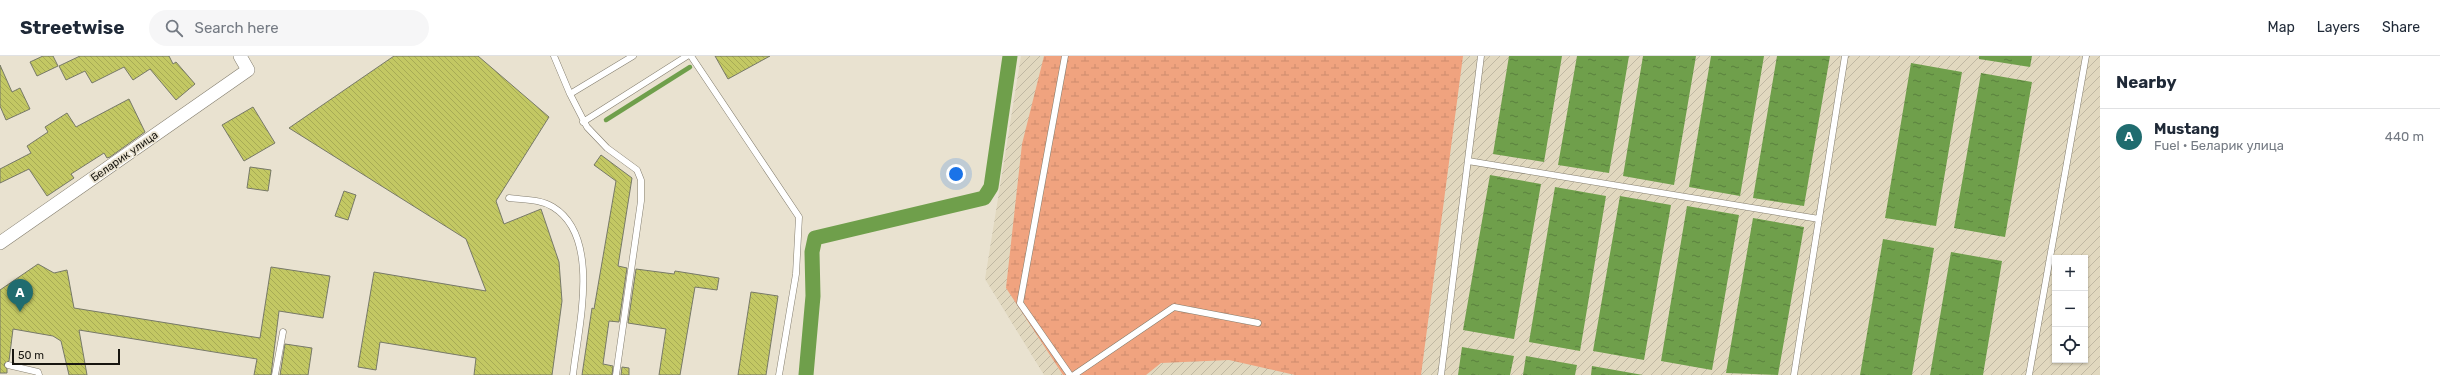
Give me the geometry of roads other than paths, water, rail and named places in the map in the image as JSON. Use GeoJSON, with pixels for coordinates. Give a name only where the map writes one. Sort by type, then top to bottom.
{"type":"FeatureCollection","features":[{"type":"Feature","properties":{"kind":"street","name":"Беларик улица"},"geometry":{"type":"LineString","coordinates":[[0,243],[248,70],[240,56]]}},
{"type":"Feature","properties":{"kind":"lane"},"geometry":{"type":"LineString","coordinates":[[554,56],[583,122],[607,148],[637,170],[641,180],[641,201],[616,375]]}},
{"type":"Feature","properties":{"kind":"lane"},"geometry":{"type":"LineString","coordinates":[[570,94],[633,56]]}},
{"type":"Feature","properties":{"kind":"lane"},"geometry":{"type":"LineString","coordinates":[[583,122],[687,56]]}},
{"type":"Feature","properties":{"kind":"lane"},"geometry":{"type":"LineString","coordinates":[[691,56],[799,217],[796,274],[779,375]]}},
{"type":"Feature","properties":{"kind":"lane"},"geometry":{"type":"LineString","coordinates":[[1065,56],[1020,303],[1070,375]]}},
{"type":"Feature","properties":{"kind":"lane"},"geometry":{"type":"LineString","coordinates":[[1441,375],[1481,56]]}},
{"type":"Feature","properties":{"kind":"lane"},"geometry":{"type":"LineString","coordinates":[[1794,375],[1846,56]]}},
{"type":"Feature","properties":{"kind":"lane"},"geometry":{"type":"LineString","coordinates":[[2029,375],[2086,56]]}},
{"type":"Feature","properties":{"kind":"lane"},"geometry":{"type":"LineString","coordinates":[[1468,161],[1819,219]]}},
{"type":"Feature","properties":{"kind":"lane"},"geometry":{"type":"LineString","coordinates":[[509,198],[538,201],[554,207],[568,220],[582,246],[583,289],[572,375]]}},
{"type":"Feature","properties":{"kind":"lane"},"geometry":{"type":"LineString","coordinates":[[1074,375],[1174,307],[1258,323]]}},
{"type":"Feature","properties":{"kind":"lane"},"geometry":{"type":"LineString","coordinates":[[275,375],[283,332]]}},
{"type":"Feature","properties":{"kind":"lane"},"geometry":{"type":"LineString","coordinates":[[8,364],[38,372],[39,375]]}},
{"type":"Feature","properties":{"kind":"water"},"geometry":{"type":"Polygon","coordinates":[[[1509,56],[1562,56],[1544,162],[1493,154],[1509,56]]]}},
{"type":"Feature","properties":{"kind":"water"},"geometry":{"type":"Polygon","coordinates":[[[1577,56],[1629,56],[1609,173],[1558,165],[1577,56]]]}},
{"type":"Feature","properties":{"kind":"water"},"geometry":{"type":"Polygon","coordinates":[[[1643,56],[1696,56],[1674,185],[1623,176],[1643,56]]]}},
{"type":"Feature","properties":{"kind":"water"},"geometry":{"type":"Polygon","coordinates":[[[1711,56],[1764,56],[1740,196],[1689,187],[1711,56]]]}},
{"type":"Feature","properties":{"kind":"water"},"geometry":{"type":"Polygon","coordinates":[[[1777,56],[1830,56],[1804,206],[1753,198],[1777,56]]]}},
{"type":"Feature","properties":{"kind":"water"},"geometry":{"type":"Polygon","coordinates":[[[1979,56],[2032,56],[2030,67],[1979,59],[1979,56]]]}},
{"type":"Feature","properties":{"kind":"water"},"geometry":{"type":"Polygon","coordinates":[[[1911,63],[1962,72],[1936,226],[1885,218],[1911,63]]]}},
{"type":"Feature","properties":{"kind":"water"},"geometry":{"type":"Polygon","coordinates":[[[1981,73],[2032,82],[2005,237],[1954,228],[1981,73]]]}},
{"type":"Feature","properties":{"kind":"water"},"geometry":{"type":"Polygon","coordinates":[[[1490,175],[1541,184],[1514,339],[1463,330],[1490,175]]]}},
{"type":"Feature","properties":{"kind":"water"},"geometry":{"type":"Polygon","coordinates":[[[1555,187],[1606,196],[1580,351],[1529,342],[1555,187]]]}},
{"type":"Feature","properties":{"kind":"water"},"geometry":{"type":"Polygon","coordinates":[[[1620,196],[1671,205],[1644,360],[1593,351],[1620,196]]]}},
{"type":"Feature","properties":{"kind":"water"},"geometry":{"type":"Polygon","coordinates":[[[1687,206],[1739,215],[1712,370],[1661,361],[1687,206]]]}},
{"type":"Feature","properties":{"kind":"water"},"geometry":{"type":"Polygon","coordinates":[[[1753,218],[1804,227],[1778,375],[1726,373],[1753,218]]]}},
{"type":"Feature","properties":{"kind":"water"},"geometry":{"type":"Polygon","coordinates":[[[1883,239],[1934,248],[1912,375],[1860,375],[1883,239]]]}},
{"type":"Feature","properties":{"kind":"water"},"geometry":{"type":"Polygon","coordinates":[[[1951,252],[2002,261],[1983,375],[1930,375],[1951,252]]]}},
{"type":"Feature","properties":{"kind":"water"},"geometry":{"type":"Polygon","coordinates":[[[1462,347],[1514,356],[1510,375],[1458,375],[1462,347]]]}},
{"type":"Feature","properties":{"kind":"water"},"geometry":{"type":"Polygon","coordinates":[[[1526,356],[1577,365],[1575,375],[1523,375],[1526,356]]]}},
{"type":"Feature","properties":{"kind":"water"},"geometry":{"type":"Polygon","coordinates":[[[1592,366],[1643,375],[1591,375],[1592,366]]]}},
{"type":"Feature","properties":{"kind":"waterway"},"geometry":{"type":"LineString","coordinates":[[806,375],[813,296],[812,252],[815,238],[984,198],[991,187],[1010,56]]}},
{"type":"Feature","properties":{"kind":"waterway"},"geometry":{"type":"LineString","coordinates":[[606,120],[690,67]]}},
{"type":"Feature","properties":{"kind":"place","name":"Mustang"},"geometry":{"type":"Point","coordinates":[20,312]}}]}
